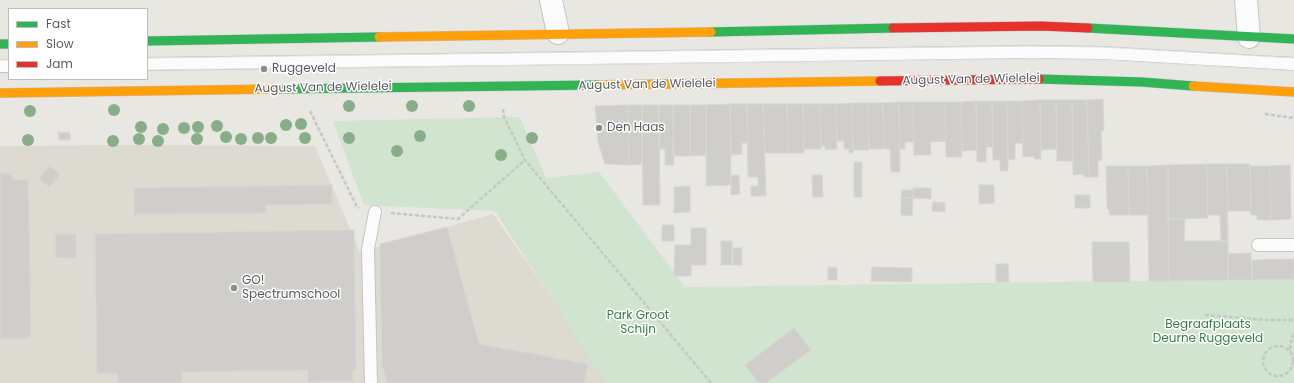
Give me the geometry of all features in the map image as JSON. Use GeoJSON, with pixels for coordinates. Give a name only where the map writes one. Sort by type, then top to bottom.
{"type":"FeatureCollection","features":[{"type":"Feature","properties":{"kind":"main road"},"geometry":{"type":"LineString","coordinates":[[148,41],[1042,26],[1294,38]]}},
{"type":"Feature","properties":{"kind":"main road","name":"August Van de Wielelei"},"geometry":{"type":"LineString","coordinates":[[0,93],[1056,79],[1142,82],[1213,88],[1294,92]]}},
{"type":"Feature","properties":{"kind":"street"},"geometry":{"type":"LineString","coordinates":[[551,0],[558,33]]}},
{"type":"Feature","properties":{"kind":"street"},"geometry":{"type":"LineString","coordinates":[[1246,0],[1249,37]]}},
{"type":"Feature","properties":{"kind":"lane"},"geometry":{"type":"LineString","coordinates":[[148,64],[1030,52],[1102,54],[1294,64]]}},
{"type":"Feature","properties":{"kind":"lane"},"geometry":{"type":"LineString","coordinates":[[371,383],[368,249],[375,212]]}},
{"type":"Feature","properties":{"kind":"lane"},"geometry":{"type":"LineString","coordinates":[[1258,245],[1294,245]]}},
{"type":"Feature","properties":{"kind":"path"},"geometry":{"type":"LineString","coordinates":[[503,103],[504,117],[525,160],[711,383]]}},
{"type":"Feature","properties":{"kind":"path"},"geometry":{"type":"LineString","coordinates":[[307,105],[357,207],[375,212],[458,219],[525,160]]}},
{"type":"Feature","properties":{"kind":"path"},"geometry":{"type":"LineString","coordinates":[[1206,315],[1265,320],[1294,320]]}},
{"type":"Feature","properties":{"kind":"path"},"geometry":{"type":"LineString","coordinates":[[1294,334],[1290,343],[1291,352],[1293,363],[1286,374],[1276,376],[1267,373],[1262,363],[1265,353],[1275,346],[1281,346],[1291,352],[1294,356]]}},
{"type":"Feature","properties":{"kind":"shaded area"},"geometry":{"type":"Polygon","coordinates":[[[0,146],[315,146],[360,252],[493,214],[611,383],[0,383],[0,146]]]}},
{"type":"Feature","properties":{"kind":"green space"},"geometry":{"type":"Polygon","coordinates":[[[520,117],[546,178],[599,172],[685,287],[1294,279],[1294,383],[606,383],[495,211],[364,205],[333,121],[520,117]]]}},
{"type":"Feature","properties":{"kind":"building"},"geometry":{"type":"Polygon","coordinates":[[[1103,99],[1104,131],[1101,131],[1102,160],[1098,161],[1098,177],[1089,177],[1087,100],[1103,99]]]}},
{"type":"Feature","properties":{"kind":"building"},"geometry":{"type":"Polygon","coordinates":[[[1040,100],[1041,159],[1034,159],[1034,156],[1023,157],[1022,101],[1040,100]]]}},
{"type":"Feature","properties":{"kind":"building"},"geometry":{"type":"Polygon","coordinates":[[[1040,100],[1056,100],[1057,149],[1041,150],[1040,100]]]}},
{"type":"Feature","properties":{"kind":"building"},"geometry":{"type":"Polygon","coordinates":[[[1056,100],[1072,100],[1073,161],[1057,161],[1056,100]]]}},
{"type":"Feature","properties":{"kind":"building"},"geometry":{"type":"Polygon","coordinates":[[[1072,100],[1087,100],[1089,177],[1084,177],[1084,174],[1073,175],[1072,100]]]}},
{"type":"Feature","properties":{"kind":"building"},"geometry":{"type":"Polygon","coordinates":[[[976,101],[977,150],[962,151],[961,102],[976,101]]]}},
{"type":"Feature","properties":{"kind":"building"},"geometry":{"type":"Polygon","coordinates":[[[976,101],[992,101],[993,147],[986,147],[986,162],[977,162],[976,101]]]}},
{"type":"Feature","properties":{"kind":"building"},"geometry":{"type":"Polygon","coordinates":[[[992,101],[1007,101],[1008,171],[1000,171],[1000,160],[993,160],[992,101]]]}},
{"type":"Feature","properties":{"kind":"building"},"geometry":{"type":"Polygon","coordinates":[[[1007,101],[1022,101],[1023,143],[1015,143],[1015,159],[1008,160],[1007,101]]]}},
{"type":"Feature","properties":{"kind":"building"},"geometry":{"type":"Polygon","coordinates":[[[899,102],[900,172],[891,172],[890,149],[884,149],[883,103],[899,102]]]}},
{"type":"Feature","properties":{"kind":"building"},"geometry":{"type":"Polygon","coordinates":[[[899,102],[913,102],[914,142],[905,142],[905,149],[900,149],[899,102]]]}},
{"type":"Feature","properties":{"kind":"building"},"geometry":{"type":"Polygon","coordinates":[[[913,102],[945,102],[946,141],[930,142],[931,155],[914,155],[913,102]]]}},
{"type":"Feature","properties":{"kind":"building"},"geometry":{"type":"Polygon","coordinates":[[[945,102],[961,102],[962,157],[946,157],[945,102]]]}},
{"type":"Feature","properties":{"kind":"building"},"geometry":{"type":"Polygon","coordinates":[[[852,103],[853,153],[849,153],[849,149],[844,149],[844,141],[837,141],[836,104],[852,103]]]}},
{"type":"Feature","properties":{"kind":"building"},"geometry":{"type":"Polygon","coordinates":[[[852,103],[868,103],[869,150],[853,150],[852,103]]]}},
{"type":"Feature","properties":{"kind":"building"},"geometry":{"type":"Polygon","coordinates":[[[868,103],[883,103],[884,149],[869,149],[868,103]]]}},
{"type":"Feature","properties":{"kind":"building"},"geometry":{"type":"Polygon","coordinates":[[[730,104],[731,185],[706,186],[706,105],[730,104]]]}},
{"type":"Feature","properties":{"kind":"building"},"geometry":{"type":"Polygon","coordinates":[[[730,104],[747,104],[748,143],[742,143],[742,154],[731,155],[730,104]]]}},
{"type":"Feature","properties":{"kind":"building"},"geometry":{"type":"Polygon","coordinates":[[[747,104],[763,104],[766,196],[751,196],[751,186],[758,186],[758,177],[748,177],[747,104]]]}},
{"type":"Feature","properties":{"kind":"building"},"geometry":{"type":"Polygon","coordinates":[[[763,104],[787,104],[788,153],[765,153],[763,104]]]}},
{"type":"Feature","properties":{"kind":"building"},"geometry":{"type":"Polygon","coordinates":[[[787,104],[803,104],[804,153],[788,153],[787,104]]]}},
{"type":"Feature","properties":{"kind":"building"},"geometry":{"type":"Polygon","coordinates":[[[803,104],[820,104],[821,149],[804,149],[803,104]]]}},
{"type":"Feature","properties":{"kind":"building"},"geometry":{"type":"Polygon","coordinates":[[[820,104],[836,104],[837,149],[825,150],[825,146],[821,146],[820,104]]]}},
{"type":"Feature","properties":{"kind":"building"},"geometry":{"type":"Polygon","coordinates":[[[628,105],[642,105],[642,164],[629,165],[628,105]]]}},
{"type":"Feature","properties":{"kind":"building"},"geometry":{"type":"Polygon","coordinates":[[[628,105],[629,165],[605,164],[598,142],[595,106],[628,105]]]}},
{"type":"Feature","properties":{"kind":"building"},"geometry":{"type":"Polygon","coordinates":[[[642,105],[659,105],[660,205],[643,205],[642,105]]]}},
{"type":"Feature","properties":{"kind":"building"},"geometry":{"type":"Polygon","coordinates":[[[659,105],[673,105],[674,165],[665,165],[665,149],[659,149],[659,105]]]}},
{"type":"Feature","properties":{"kind":"building"},"geometry":{"type":"Polygon","coordinates":[[[673,105],[690,105],[690,156],[673,156],[673,105]]]}},
{"type":"Feature","properties":{"kind":"building"},"geometry":{"type":"Polygon","coordinates":[[[690,105],[706,105],[706,155],[690,156],[690,105]]]}},
{"type":"Feature","properties":{"kind":"building"},"geometry":{"type":"Polygon","coordinates":[[[58,132],[70,133],[70,140],[59,140],[58,132]]]}},
{"type":"Feature","properties":{"kind":"building"},"geometry":{"type":"Polygon","coordinates":[[[854,162],[862,162],[862,197],[854,197],[854,162]]]}},
{"type":"Feature","properties":{"kind":"building"},"geometry":{"type":"Polygon","coordinates":[[[1207,164],[1208,218],[1168,219],[1168,165],[1207,164]]]}},
{"type":"Feature","properties":{"kind":"building"},"geometry":{"type":"Polygon","coordinates":[[[1207,164],[1227,164],[1228,241],[1221,241],[1220,215],[1208,215],[1207,164]]]}},
{"type":"Feature","properties":{"kind":"building"},"geometry":{"type":"Polygon","coordinates":[[[1227,164],[1250,164],[1251,211],[1228,211],[1227,164]]]}},
{"type":"Feature","properties":{"kind":"building"},"geometry":{"type":"Polygon","coordinates":[[[1168,165],[1169,281],[1149,281],[1147,166],[1168,165]]]}},
{"type":"Feature","properties":{"kind":"building"},"geometry":{"type":"Polygon","coordinates":[[[1290,165],[1291,219],[1271,220],[1270,166],[1290,165]]]}},
{"type":"Feature","properties":{"kind":"building"},"geometry":{"type":"Polygon","coordinates":[[[50,166],[60,175],[49,187],[39,178],[50,166]]]}},
{"type":"Feature","properties":{"kind":"building"},"geometry":{"type":"Polygon","coordinates":[[[1106,166],[1128,166],[1129,215],[1110,215],[1107,206],[1106,166]]]}},
{"type":"Feature","properties":{"kind":"building"},"geometry":{"type":"Polygon","coordinates":[[[1128,166],[1147,166],[1148,215],[1129,215],[1128,166]]]}},
{"type":"Feature","properties":{"kind":"building"},"geometry":{"type":"Polygon","coordinates":[[[1250,166],[1270,166],[1271,220],[1257,220],[1257,215],[1251,215],[1250,166]]]}},
{"type":"Feature","properties":{"kind":"building"},"geometry":{"type":"Polygon","coordinates":[[[0,173],[11,173],[12,180],[28,180],[31,338],[0,339],[0,173]]]}},
{"type":"Feature","properties":{"kind":"building"},"geometry":{"type":"Polygon","coordinates":[[[731,175],[739,175],[740,194],[731,195],[731,175]]]}},
{"type":"Feature","properties":{"kind":"building"},"geometry":{"type":"Polygon","coordinates":[[[812,175],[822,175],[823,197],[813,197],[812,175]]]}},
{"type":"Feature","properties":{"kind":"building"},"geometry":{"type":"Polygon","coordinates":[[[332,185],[332,204],[266,205],[266,213],[137,214],[137,217],[134,217],[134,188],[332,185]]]}},
{"type":"Feature","properties":{"kind":"building"},"geometry":{"type":"Polygon","coordinates":[[[979,185],[994,185],[994,203],[979,204],[979,185]]]}},
{"type":"Feature","properties":{"kind":"building"},"geometry":{"type":"Polygon","coordinates":[[[690,186],[690,212],[674,213],[674,187],[690,186]]]}},
{"type":"Feature","properties":{"kind":"building"},"geometry":{"type":"Polygon","coordinates":[[[913,188],[931,188],[931,199],[913,198],[913,188]]]}},
{"type":"Feature","properties":{"kind":"building"},"geometry":{"type":"Polygon","coordinates":[[[902,190],[913,190],[913,198],[901,198],[902,190]]]}},
{"type":"Feature","properties":{"kind":"building"},"geometry":{"type":"Polygon","coordinates":[[[1075,195],[1090,195],[1090,208],[1075,208],[1075,195]]]}},
{"type":"Feature","properties":{"kind":"building"},"geometry":{"type":"Polygon","coordinates":[[[901,198],[913,198],[912,216],[901,215],[901,198]]]}},
{"type":"Feature","properties":{"kind":"building"},"geometry":{"type":"Polygon","coordinates":[[[933,202],[945,203],[945,212],[932,211],[933,202]]]}},
{"type":"Feature","properties":{"kind":"building"},"geometry":{"type":"Polygon","coordinates":[[[1168,219],[1185,219],[1184,241],[1228,241],[1228,280],[1169,281],[1168,219]]]}},
{"type":"Feature","properties":{"kind":"building"},"geometry":{"type":"Polygon","coordinates":[[[662,225],[674,225],[674,241],[662,241],[662,225]]]}},
{"type":"Feature","properties":{"kind":"building"},"geometry":{"type":"Polygon","coordinates":[[[447,227],[479,344],[588,364],[584,383],[387,383],[382,365],[380,244],[447,227]]]}},
{"type":"Feature","properties":{"kind":"building"},"geometry":{"type":"Polygon","coordinates":[[[691,228],[706,228],[706,265],[691,265],[691,276],[674,276],[675,245],[691,245],[691,228]]]}},
{"type":"Feature","properties":{"kind":"building"},"geometry":{"type":"Polygon","coordinates":[[[354,230],[356,370],[353,370],[353,381],[308,382],[308,370],[182,372],[182,383],[117,383],[117,373],[97,374],[95,234],[354,230]]]}},
{"type":"Feature","properties":{"kind":"building"},"geometry":{"type":"Polygon","coordinates":[[[55,234],[76,234],[76,258],[56,258],[55,234]]]}},
{"type":"Feature","properties":{"kind":"building"},"geometry":{"type":"Polygon","coordinates":[[[721,241],[732,241],[732,265],[721,265],[721,241]]]}},
{"type":"Feature","properties":{"kind":"building"},"geometry":{"type":"Polygon","coordinates":[[[1092,242],[1129,242],[1130,282],[1093,282],[1092,242]]]}},
{"type":"Feature","properties":{"kind":"building"},"geometry":{"type":"Polygon","coordinates":[[[733,248],[742,248],[742,265],[733,265],[733,248]]]}},
{"type":"Feature","properties":{"kind":"building"},"geometry":{"type":"Polygon","coordinates":[[[1251,253],[1252,280],[1228,280],[1228,254],[1251,253]]]}},
{"type":"Feature","properties":{"kind":"building"},"geometry":{"type":"Polygon","coordinates":[[[1294,259],[1294,279],[1252,280],[1252,260],[1294,259]]]}},
{"type":"Feature","properties":{"kind":"building"},"geometry":{"type":"Polygon","coordinates":[[[996,264],[1008,264],[1009,282],[996,282],[996,264]]]}},
{"type":"Feature","properties":{"kind":"building"},"geometry":{"type":"Polygon","coordinates":[[[828,267],[837,268],[837,280],[828,280],[828,267]]]}},
{"type":"Feature","properties":{"kind":"building"},"geometry":{"type":"Polygon","coordinates":[[[872,267],[912,268],[912,282],[871,281],[872,267]]]}},
{"type":"Feature","properties":{"kind":"building"},"geometry":{"type":"Polygon","coordinates":[[[794,328],[811,350],[766,383],[759,383],[745,365],[794,328]]]}},
{"type":"Feature","properties":{"kind":"tram line"},"geometry":{"type":"LineString","coordinates":[[148,58],[1030,46],[1102,47],[1294,58]]}},
{"type":"Feature","properties":{"kind":"tram line"},"geometry":{"type":"LineString","coordinates":[[148,70],[1031,59],[1102,60],[1294,71]]}},
{"type":"Feature","properties":{"kind":"tram line"},"geometry":{"type":"LineString","coordinates":[[0,60],[8,60]]}},
{"type":"Feature","properties":{"kind":"tram line"},"geometry":{"type":"LineString","coordinates":[[0,75],[8,73]]}},
{"type":"Feature","properties":{"kind":"traffic: fast"},"geometry":{"type":"LineString","coordinates":[[711,32],[893,28]]}},
{"type":"Feature","properties":{"kind":"traffic: fast"},"geometry":{"type":"LineString","coordinates":[[1088,28],[1294,39]]}},
{"type":"Feature","properties":{"kind":"traffic: fast"},"geometry":{"type":"LineString","coordinates":[[148,41],[379,37]]}},
{"type":"Feature","properties":{"kind":"traffic: fast"},"geometry":{"type":"LineString","coordinates":[[0,44],[8,44]]}},
{"type":"Feature","properties":{"kind":"traffic: fast"},"geometry":{"type":"LineString","coordinates":[[1039,79],[1142,82],[1193,86]]}},
{"type":"Feature","properties":{"kind":"traffic: fast"},"geometry":{"type":"LineString","coordinates":[[277,89],[597,85]]}},
{"type":"Feature","properties":{"kind":"traffic: slow"},"geometry":{"type":"LineString","coordinates":[[379,37],[711,32]]}},
{"type":"Feature","properties":{"kind":"traffic: slow"},"geometry":{"type":"LineString","coordinates":[[597,85],[880,81]]}},
{"type":"Feature","properties":{"kind":"traffic: slow"},"geometry":{"type":"LineString","coordinates":[[1193,86],[1294,92]]}},
{"type":"Feature","properties":{"kind":"traffic: slow"},"geometry":{"type":"LineString","coordinates":[[0,93],[277,89]]}},
{"type":"Feature","properties":{"kind":"traffic: jam"},"geometry":{"type":"LineString","coordinates":[[893,28],[1041,26],[1088,28]]}},
{"type":"Feature","properties":{"kind":"traffic: jam"},"geometry":{"type":"LineString","coordinates":[[880,81],[1039,79]]}},
{"type":"Feature","properties":{"kind":"place","name":"Ruggeveld"},"geometry":{"type":"Point","coordinates":[264,69]}},
{"type":"Feature","properties":{"kind":"place","name":"Den Haas"},"geometry":{"type":"Point","coordinates":[599,128]}},
{"type":"Feature","properties":{"kind":"place","name":"GO! Spectrumschool"},"geometry":{"type":"Point","coordinates":[234,288]}},
{"type":"Feature","properties":{"kind":"park label","name":"Park Groot Schijn"},"geometry":{"type":"Point","coordinates":[638,323]}},
{"type":"Feature","properties":{"kind":"park label","name":"Begraafplaats Deurne Ruggeveld"},"geometry":{"type":"Point","coordinates":[1208,332]}}]}
